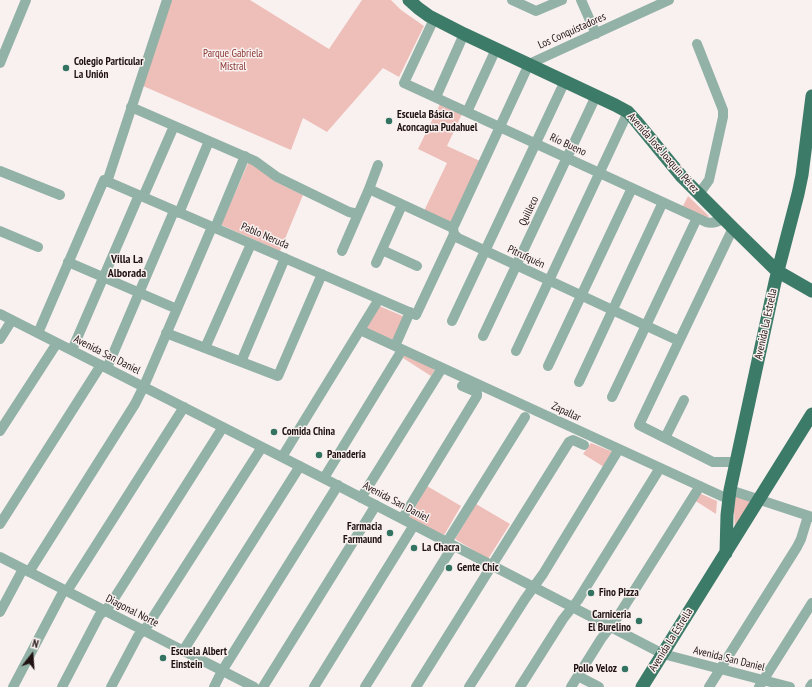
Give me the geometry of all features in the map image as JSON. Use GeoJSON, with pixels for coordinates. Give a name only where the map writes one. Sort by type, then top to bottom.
{"type":"FeatureCollection","features":[{"type":"Feature","properties":{"kind":"main road","name":"Avenida José Joaquín Pérez"},"geometry":{"type":"LineString","coordinates":[[409,0],[434,19],[628,112],[675,169],[778,271],[812,291]]}},
{"type":"Feature","properties":{"kind":"main road","name":"Avenida La Estrella"},"geometry":{"type":"LineString","coordinates":[[726,553],[729,494],[778,271],[802,175],[812,96]]}},
{"type":"Feature","properties":{"kind":"main road","name":"Avenida La Estrella"},"geometry":{"type":"LineString","coordinates":[[642,687],[812,414]]}},
{"type":"Feature","properties":{"kind":"street"},"geometry":{"type":"LineString","coordinates":[[0,61],[26,0]]}},
{"type":"Feature","properties":{"kind":"street"},"geometry":{"type":"LineString","coordinates":[[38,333],[105,181],[132,107],[167,0]]}},
{"type":"Feature","properties":{"kind":"street"},"geometry":{"type":"LineString","coordinates":[[512,0],[536,10],[562,0]]}},
{"type":"Feature","properties":{"kind":"street"},"geometry":{"type":"LineString","coordinates":[[581,0],[596,34]]}},
{"type":"Feature","properties":{"kind":"street","name":"Los Conquistadores"},"geometry":{"type":"LineString","coordinates":[[529,64],[669,0]]}},
{"type":"Feature","properties":{"kind":"street","name":"Río Bueno"},"geometry":{"type":"LineString","coordinates":[[434,19],[404,82],[706,222],[716,223],[724,218]]}},
{"type":"Feature","properties":{"kind":"street"},"geometry":{"type":"LineString","coordinates":[[436,98],[464,34]]}},
{"type":"Feature","properties":{"kind":"street"},"geometry":{"type":"LineString","coordinates":[[697,44],[723,110],[723,117],[709,180],[699,194]]}},
{"type":"Feature","properties":{"kind":"street"},"geometry":{"type":"LineString","coordinates":[[467,112],[496,49]]}},
{"type":"Feature","properties":{"kind":"street"},"geometry":{"type":"LineString","coordinates":[[324,478],[398,348],[413,313],[454,231],[529,64]]}},
{"type":"Feature","properties":{"kind":"street"},"geometry":{"type":"LineString","coordinates":[[452,320],[565,81]]}},
{"type":"Feature","properties":{"kind":"street","name":"Quilleco"},"geometry":{"type":"LineString","coordinates":[[483,336],[596,96]]}},
{"type":"Feature","properties":{"kind":"street"},"geometry":{"type":"LineString","coordinates":[[132,107],[245,156],[255,161],[277,177],[342,209],[358,214]]}},
{"type":"Feature","properties":{"kind":"street"},"geometry":{"type":"LineString","coordinates":[[516,351],[628,112]]}},
{"type":"Feature","properties":{"kind":"street"},"geometry":{"type":"LineString","coordinates":[[72,350],[174,126]]}},
{"type":"Feature","properties":{"kind":"street"},"geometry":{"type":"LineString","coordinates":[[0,524],[104,367],[209,141]]}},
{"type":"Feature","properties":{"kind":"street"},"geometry":{"type":"LineString","coordinates":[[0,612],[135,404],[245,156]]}},
{"type":"Feature","properties":{"kind":"street"},"geometry":{"type":"LineString","coordinates":[[342,251],[378,165]]}},
{"type":"Feature","properties":{"kind":"street"},"geometry":{"type":"LineString","coordinates":[[0,171],[60,195]]}},
{"type":"Feature","properties":{"kind":"street","name":"Pablo Neruda"},"geometry":{"type":"LineString","coordinates":[[105,181],[413,313]]}},
{"type":"Feature","properties":{"kind":"street"},"geometry":{"type":"LineString","coordinates":[[548,366],[632,188]]}},
{"type":"Feature","properties":{"kind":"street","name":"Pitrufquén"},"geometry":{"type":"LineString","coordinates":[[369,189],[454,231],[458,238],[679,341]]}},
{"type":"Feature","properties":{"kind":"street"},"geometry":{"type":"LineString","coordinates":[[579,382],[663,202]]}},
{"type":"Feature","properties":{"kind":"street"},"geometry":{"type":"LineString","coordinates":[[376,263],[402,205]]}},
{"type":"Feature","properties":{"kind":"street"},"geometry":{"type":"LineString","coordinates":[[612,397],[697,218]]}},
{"type":"Feature","properties":{"kind":"street"},"geometry":{"type":"LineString","coordinates":[[734,228],[639,425],[713,462],[736,462]]}},
{"type":"Feature","properties":{"kind":"street"},"geometry":{"type":"LineString","coordinates":[[0,231],[38,247]]}},
{"type":"Feature","properties":{"kind":"street"},"geometry":{"type":"LineString","coordinates":[[205,348],[251,244]]}},
{"type":"Feature","properties":{"kind":"street"},"geometry":{"type":"LineString","coordinates":[[382,250],[417,266]]}},
{"type":"Feature","properties":{"kind":"street"},"geometry":{"type":"LineString","coordinates":[[241,362],[285,258]]}},
{"type":"Feature","properties":{"kind":"street"},"geometry":{"type":"LineString","coordinates":[[68,262],[177,309]]}},
{"type":"Feature","properties":{"kind":"street"},"geometry":{"type":"LineString","coordinates":[[166,333],[278,376],[322,274]]}},
{"type":"Feature","properties":{"kind":"street"},"geometry":{"type":"LineString","coordinates":[[282,457],[379,299]]}},
{"type":"Feature","properties":{"kind":"street","name":"Avenida San Daniel"},"geometry":{"type":"LineString","coordinates":[[0,314],[338,485],[663,654],[720,669],[762,684],[790,687]]}},
{"type":"Feature","properties":{"kind":"street"},"geometry":{"type":"LineString","coordinates":[[0,339],[12,320]]}},
{"type":"Feature","properties":{"kind":"street","name":"Zapallar"},"geometry":{"type":"LineString","coordinates":[[360,330],[700,486],[759,500],[810,516]]}},
{"type":"Feature","properties":{"kind":"street"},"geometry":{"type":"LineString","coordinates":[[0,431],[57,343]]}},
{"type":"Feature","properties":{"kind":"street"},"geometry":{"type":"LineString","coordinates":[[361,498],[442,368]]}},
{"type":"Feature","properties":{"kind":"street"},"geometry":{"type":"LineString","coordinates":[[402,519],[478,396],[477,392],[462,386]]}},
{"type":"Feature","properties":{"kind":"street"},"geometry":{"type":"LineString","coordinates":[[665,438],[684,400]]}},
{"type":"Feature","properties":{"kind":"street"},"geometry":{"type":"LineString","coordinates":[[13,687],[66,591],[184,407]]}},
{"type":"Feature","properties":{"kind":"street"},"geometry":{"type":"LineString","coordinates":[[365,687],[525,417]]}},
{"type":"Feature","properties":{"kind":"street"},"geometry":{"type":"LineString","coordinates":[[62,687],[99,616],[110,605],[224,427]]}},
{"type":"Feature","properties":{"kind":"street"},"geometry":{"type":"LineString","coordinates":[[416,687],[570,440],[584,445]]}},
{"type":"Feature","properties":{"kind":"street"},"geometry":{"type":"LineString","coordinates":[[111,687],[138,636],[148,625],[262,447]]}},
{"type":"Feature","properties":{"kind":"street"},"geometry":{"type":"LineString","coordinates":[[469,687],[525,599],[547,568],[619,449]]}},
{"type":"Feature","properties":{"kind":"street"},"geometry":{"type":"LineString","coordinates":[[183,651],[300,466]]}},
{"type":"Feature","properties":{"kind":"street"},"geometry":{"type":"LineString","coordinates":[[520,687],[563,619],[578,600],[660,468]]}},
{"type":"Feature","properties":{"kind":"street"},"geometry":{"type":"LineString","coordinates":[[214,687],[222,671],[338,485]]}},
{"type":"Feature","properties":{"kind":"street"},"geometry":{"type":"LineString","coordinates":[[571,687],[601,639],[617,618],[700,486]]}},
{"type":"Feature","properties":{"kind":"street"},"geometry":{"type":"LineString","coordinates":[[264,687],[376,505]]}},
{"type":"Feature","properties":{"kind":"street"},"geometry":{"type":"LineString","coordinates":[[709,687],[797,547],[810,516]]}},
{"type":"Feature","properties":{"kind":"street"},"geometry":{"type":"LineString","coordinates":[[314,687],[414,525]]}},
{"type":"Feature","properties":{"kind":"street","name":"Diagonal Norte"},"geometry":{"type":"LineString","coordinates":[[0,557],[254,687]]}},
{"type":"Feature","properties":{"kind":"street"},"geometry":{"type":"LineString","coordinates":[[762,684],[812,603]]}},
{"type":"Feature","properties":{"kind":"street"},"geometry":{"type":"LineString","coordinates":[[578,676],[598,687]]}},
{"type":"Feature","properties":{"kind":"green space","name":"Parque Gabriela Mistral"},"geometry":{"type":"Polygon","coordinates":[[[171,0],[250,0],[329,49],[362,0],[391,0],[401,10],[424,26],[399,77],[383,68],[327,132],[303,118],[291,150],[143,86],[171,0]]]}},
{"type":"Feature","properties":{"kind":"green space"},"geometry":{"type":"Polygon","coordinates":[[[440,104],[462,114],[447,146],[480,161],[451,224],[424,211],[447,163],[418,149],[440,104]]]}},
{"type":"Feature","properties":{"kind":"green space"},"geometry":{"type":"Polygon","coordinates":[[[249,161],[276,182],[303,195],[280,251],[221,225],[249,161]]]}},
{"type":"Feature","properties":{"kind":"green space"},"geometry":{"type":"Polygon","coordinates":[[[688,196],[709,216],[706,219],[682,208],[688,196]]]}},
{"type":"Feature","properties":{"kind":"green space"},"geometry":{"type":"Polygon","coordinates":[[[377,305],[405,317],[394,340],[366,329],[377,305]]]}},
{"type":"Feature","properties":{"kind":"green space"},"geometry":{"type":"Polygon","coordinates":[[[405,354],[435,369],[431,376],[403,358],[405,354]]]}},
{"type":"Feature","properties":{"kind":"green space"},"geometry":{"type":"Polygon","coordinates":[[[591,443],[613,452],[604,467],[583,454],[591,443]]]}},
{"type":"Feature","properties":{"kind":"green space"},"geometry":{"type":"Polygon","coordinates":[[[427,486],[461,506],[443,537],[409,518],[427,486]]]}},
{"type":"Feature","properties":{"kind":"green space"},"geometry":{"type":"Polygon","coordinates":[[[699,493],[717,501],[716,514],[694,500],[699,493]]]}},
{"type":"Feature","properties":{"kind":"green space"},"geometry":{"type":"Polygon","coordinates":[[[733,494],[752,500],[735,529],[733,494]]]}},
{"type":"Feature","properties":{"kind":"green space"},"geometry":{"type":"Polygon","coordinates":[[[476,504],[510,524],[488,559],[455,539],[476,504]]]}},
{"type":"Feature","properties":{"kind":"place","name":"Colegio Particular La Unión"},"geometry":{"type":"Point","coordinates":[66,68]}},
{"type":"Feature","properties":{"kind":"place","name":"Escuela Básica Aconcagua Pudahuel"},"geometry":{"type":"Point","coordinates":[389,121]}},
{"type":"Feature","properties":{"kind":"place","name":"Comida China"},"geometry":{"type":"Point","coordinates":[274,432]}},
{"type":"Feature","properties":{"kind":"place","name":"Panadería"},"geometry":{"type":"Point","coordinates":[319,455]}},
{"type":"Feature","properties":{"kind":"place","name":"Farmacia Farmaund"},"geometry":{"type":"Point","coordinates":[390,533]}},
{"type":"Feature","properties":{"kind":"place","name":"La Chacra"},"geometry":{"type":"Point","coordinates":[414,548]}},
{"type":"Feature","properties":{"kind":"place","name":"Gente Chic"},"geometry":{"type":"Point","coordinates":[449,568]}},
{"type":"Feature","properties":{"kind":"place","name":"Fino Pizza"},"geometry":{"type":"Point","coordinates":[591,593]}},
{"type":"Feature","properties":{"kind":"place","name":"Carniceria El Burelino"},"geometry":{"type":"Point","coordinates":[639,621]}},
{"type":"Feature","properties":{"kind":"place","name":"Escuela Albert Einstein"},"geometry":{"type":"Point","coordinates":[163,658]}},
{"type":"Feature","properties":{"kind":"place","name":"Pollo Veloz"},"geometry":{"type":"Point","coordinates":[625,669]}},
{"type":"Feature","properties":{"kind":"district","name":"Villa La Alborada"},"geometry":{"type":"Point","coordinates":[127,267]}}]}
